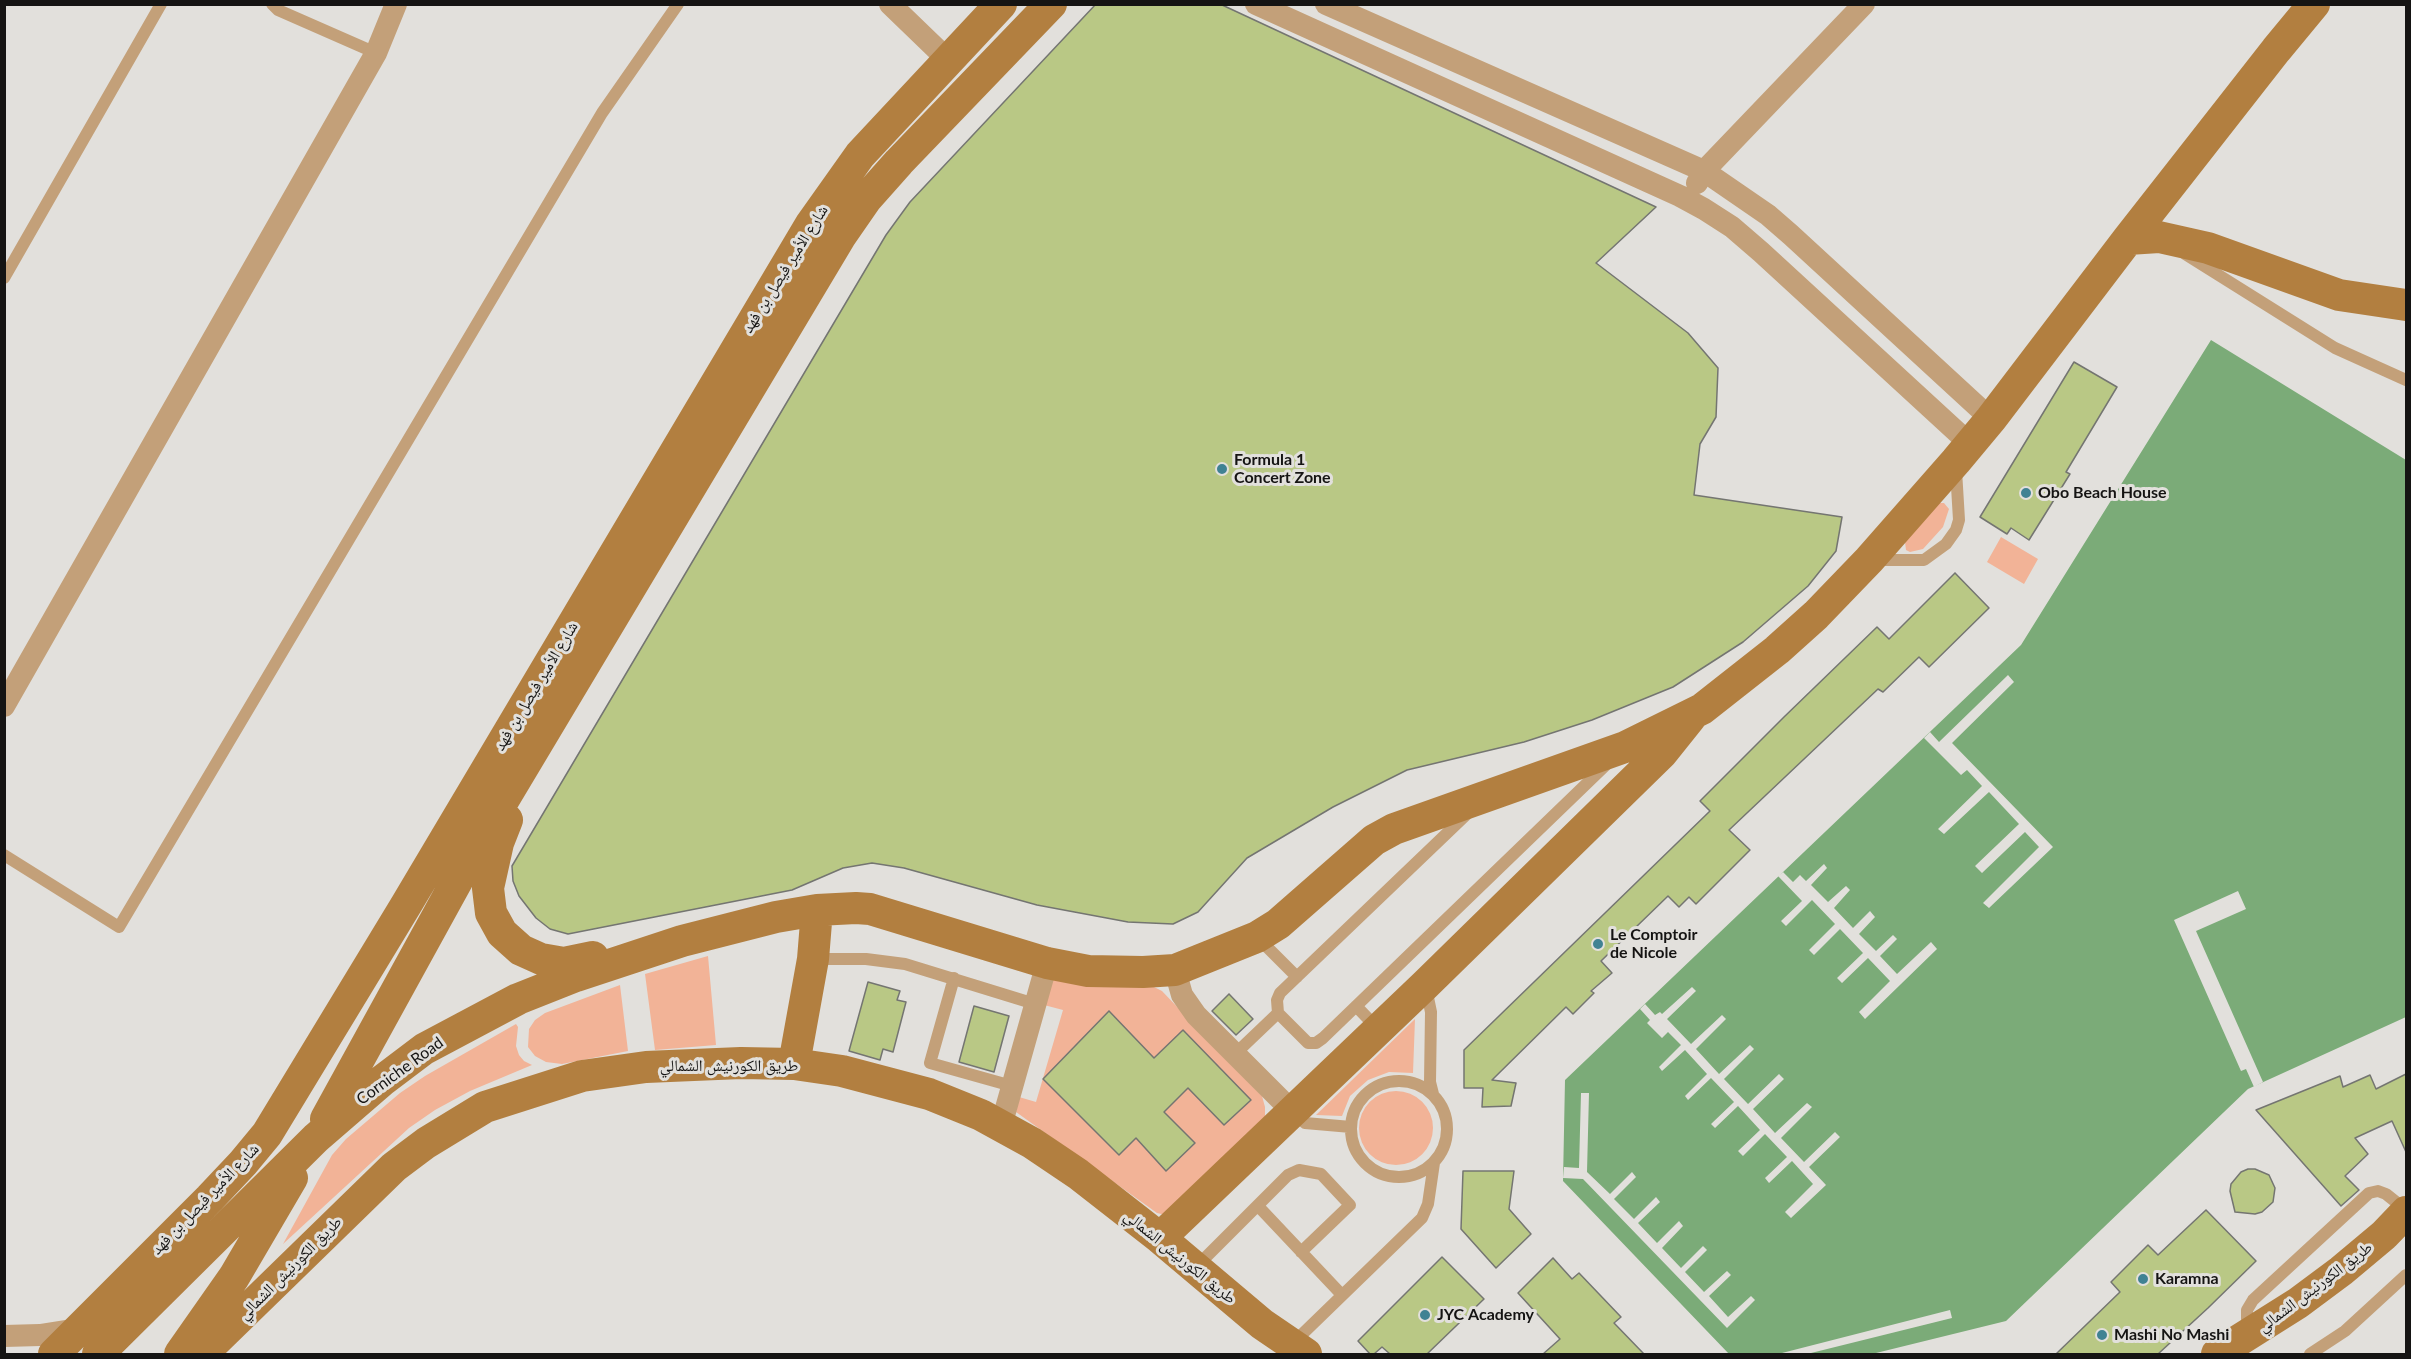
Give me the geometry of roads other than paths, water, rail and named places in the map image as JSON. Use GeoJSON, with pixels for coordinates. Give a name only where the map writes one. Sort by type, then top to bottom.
{"type":"FeatureCollection","features":[{"type":"Feature","properties":{"kind":"main road","name":"شارع الأمير فيصل بن فهد"},"geometry":{"type":"LineString","coordinates":[[54,1354],[210,1198],[267,1134],[406,905],[811,224],[860,155],[1002,4]]}},
{"type":"Feature","properties":{"kind":"main road","name":"شارع الأمير فيصل بن فهد"},"geometry":{"type":"LineString","coordinates":[[180,1354],[234,1277],[316,1138],[480,838],[840,237],[867,198],[899,162],[1051,4]]}},
{"type":"Feature","properties":{"kind":"main road"},"geometry":{"type":"LineString","coordinates":[[1160,1238],[1425,985],[1662,753],[1695,712],[1777,650],[1816,615],[1869,560],[1991,419],[2128,239],[2314,4]]}},
{"type":"Feature","properties":{"kind":"main road"},"geometry":{"type":"LineString","coordinates":[[2128,239],[2158,237],[2208,248],[2339,295],[2406,305]]}},
{"type":"Feature","properties":{"kind":"main road","name":"Corniche Road"},"geometry":{"type":"LineString","coordinates":[[98,1354],[316,1138],[383,1080],[424,1049],[518,999],[576,976],[682,941],[777,917],[817,910],[870,909],[1047,963],[1088,971],[1175,970],[1257,937],[1278,924],[1374,840],[1414,821],[1624,747],[1695,712]]}},
{"type":"Feature","properties":{"kind":"main road"},"geometry":{"type":"LineString","coordinates":[[541,737],[498,843],[492,865],[488,888],[491,913],[502,933],[521,950],[542,959],[564,963],[721,931]]}},
{"type":"Feature","properties":{"kind":"main road"},"geometry":{"type":"LineString","coordinates":[[794,1064],[813,959],[817,910]]}},
{"type":"Feature","properties":{"kind":"main road","name":"طريق الكورنيش الشمالي"},"geometry":{"type":"LineString","coordinates":[[202,1354],[394,1167],[426,1143],[485,1107],[582,1076],[646,1067],[730,1063],[794,1064],[842,1071],[920,1091],[981,1115],[1055,1158],[1160,1238],[1194,1269],[1298,1350]]}},
{"type":"Feature","properties":{"kind":"main road","name":"طريق الكورنيش الشمالي"},"geometry":{"type":"LineString","coordinates":[[2217,1354],[2254,1332],[2341,1271],[2384,1235],[2406,1211]]}},
{"type":"Feature","properties":{"kind":"street"},"geometry":{"type":"LineString","coordinates":[[4,706],[376,53],[396,4]]}},
{"type":"Feature","properties":{"kind":"street"},"geometry":{"type":"LineString","coordinates":[[890,4],[949,61]]}},
{"type":"Feature","properties":{"kind":"street"},"geometry":{"type":"LineString","coordinates":[[1256,4],[1688,200],[1732,227],[1761,252],[1963,452]]}},
{"type":"Feature","properties":{"kind":"street"},"geometry":{"type":"LineString","coordinates":[[1326,4],[1704,171],[1768,215],[1991,419]]}},
{"type":"Feature","properties":{"kind":"street"},"geometry":{"type":"LineString","coordinates":[[1688,200],[1704,171],[1864,4]]}},
{"type":"Feature","properties":{"kind":"street"},"geometry":{"type":"LineString","coordinates":[[1001,1126],[1047,963]]}},
{"type":"Feature","properties":{"kind":"street"},"geometry":{"type":"LineString","coordinates":[[1175,970],[1182,995],[1196,1015],[1293,1112]]}},
{"type":"Feature","properties":{"kind":"street"},"geometry":{"type":"LineString","coordinates":[[4,1336],[40,1335],[78,1329]]}},
{"type":"Feature","properties":{"kind":"lane"},"geometry":{"type":"LineString","coordinates":[[4,278],[161,4]]}},
{"type":"Feature","properties":{"kind":"lane"},"geometry":{"type":"LineString","coordinates":[[272,4],[278,10],[376,53]]}},
{"type":"Feature","properties":{"kind":"lane"},"geometry":{"type":"LineString","coordinates":[[4,855],[119,927],[602,113],[678,4]]}},
{"type":"Feature","properties":{"kind":"lane"},"geometry":{"type":"LineString","coordinates":[[2158,237],[2335,348],[2406,380]]}},
{"type":"Feature","properties":{"kind":"lane"},"geometry":{"type":"LineString","coordinates":[[1869,560],[1924,560],[1946,543],[1956,530],[1959,520],[1963,452]]}},
{"type":"Feature","properties":{"kind":"lane"},"geometry":{"type":"LineString","coordinates":[[1485,796],[1281,993],[1277,1000],[1278,1013],[1308,1043],[1316,1043],[1356,1006],[1624,747]]}},
{"type":"Feature","properties":{"kind":"lane"},"geometry":{"type":"LineString","coordinates":[[1257,937],[1297,977]]}},
{"type":"Feature","properties":{"kind":"lane"},"geometry":{"type":"LineString","coordinates":[[813,959],[884,961],[954,978],[1035,1004]]}},
{"type":"Feature","properties":{"kind":"lane"},"geometry":{"type":"LineString","coordinates":[[954,978],[930,1063],[1012,1086]]}},
{"type":"Feature","properties":{"kind":"lane"},"geometry":{"type":"LineString","coordinates":[[1425,985],[1431,1012],[1430,1082],[1433,1094],[1444,1114],[1448,1136],[1443,1150],[1434,1163],[1421,1173],[1405,1177],[1388,1176],[1373,1170],[1360,1158],[1353,1144],[1351,1127],[1354,1111],[1363,1097],[1376,1086],[1406,1081],[1420,1085],[1433,1094]]}},
{"type":"Feature","properties":{"kind":"lane"},"geometry":{"type":"LineString","coordinates":[[1356,1006],[1378,1030]]}},
{"type":"Feature","properties":{"kind":"lane"},"geometry":{"type":"LineString","coordinates":[[1235,1054],[1278,1013]]}},
{"type":"Feature","properties":{"kind":"lane"},"geometry":{"type":"LineString","coordinates":[[1293,1112],[1305,1123],[1351,1127]]}},
{"type":"Feature","properties":{"kind":"lane"},"geometry":{"type":"LineString","coordinates":[[1298,1350],[1342,1295],[1422,1218],[1428,1204],[1434,1163]]}},
{"type":"Feature","properties":{"kind":"lane"},"geometry":{"type":"LineString","coordinates":[[1194,1269],[1288,1175],[1299,1170],[1321,1174],[1350,1205],[1301,1252]]}},
{"type":"Feature","properties":{"kind":"lane"},"geometry":{"type":"LineString","coordinates":[[1258,1206],[1342,1295]]}},
{"type":"Feature","properties":{"kind":"lane"},"geometry":{"type":"LineString","coordinates":[[2310,1354],[2345,1330],[2406,1275]]}},
{"type":"Feature","properties":{"kind":"place","name":"Formula 1 Concert Zone"},"geometry":{"type":"Point","coordinates":[1222,469]}},
{"type":"Feature","properties":{"kind":"place","name":"Obo Beach House"},"geometry":{"type":"Point","coordinates":[2026,493]}},
{"type":"Feature","properties":{"kind":"place","name":"Le Comptoir de Nicole"},"geometry":{"type":"Point","coordinates":[1598,944]}},
{"type":"Feature","properties":{"kind":"place","name":"Karamna"},"geometry":{"type":"Point","coordinates":[2143,1279]}},
{"type":"Feature","properties":{"kind":"place","name":"JYC Academy"},"geometry":{"type":"Point","coordinates":[1425,1315]}},
{"type":"Feature","properties":{"kind":"place","name":"Mashi No Mashi"},"geometry":{"type":"Point","coordinates":[2102,1335]}}]}
